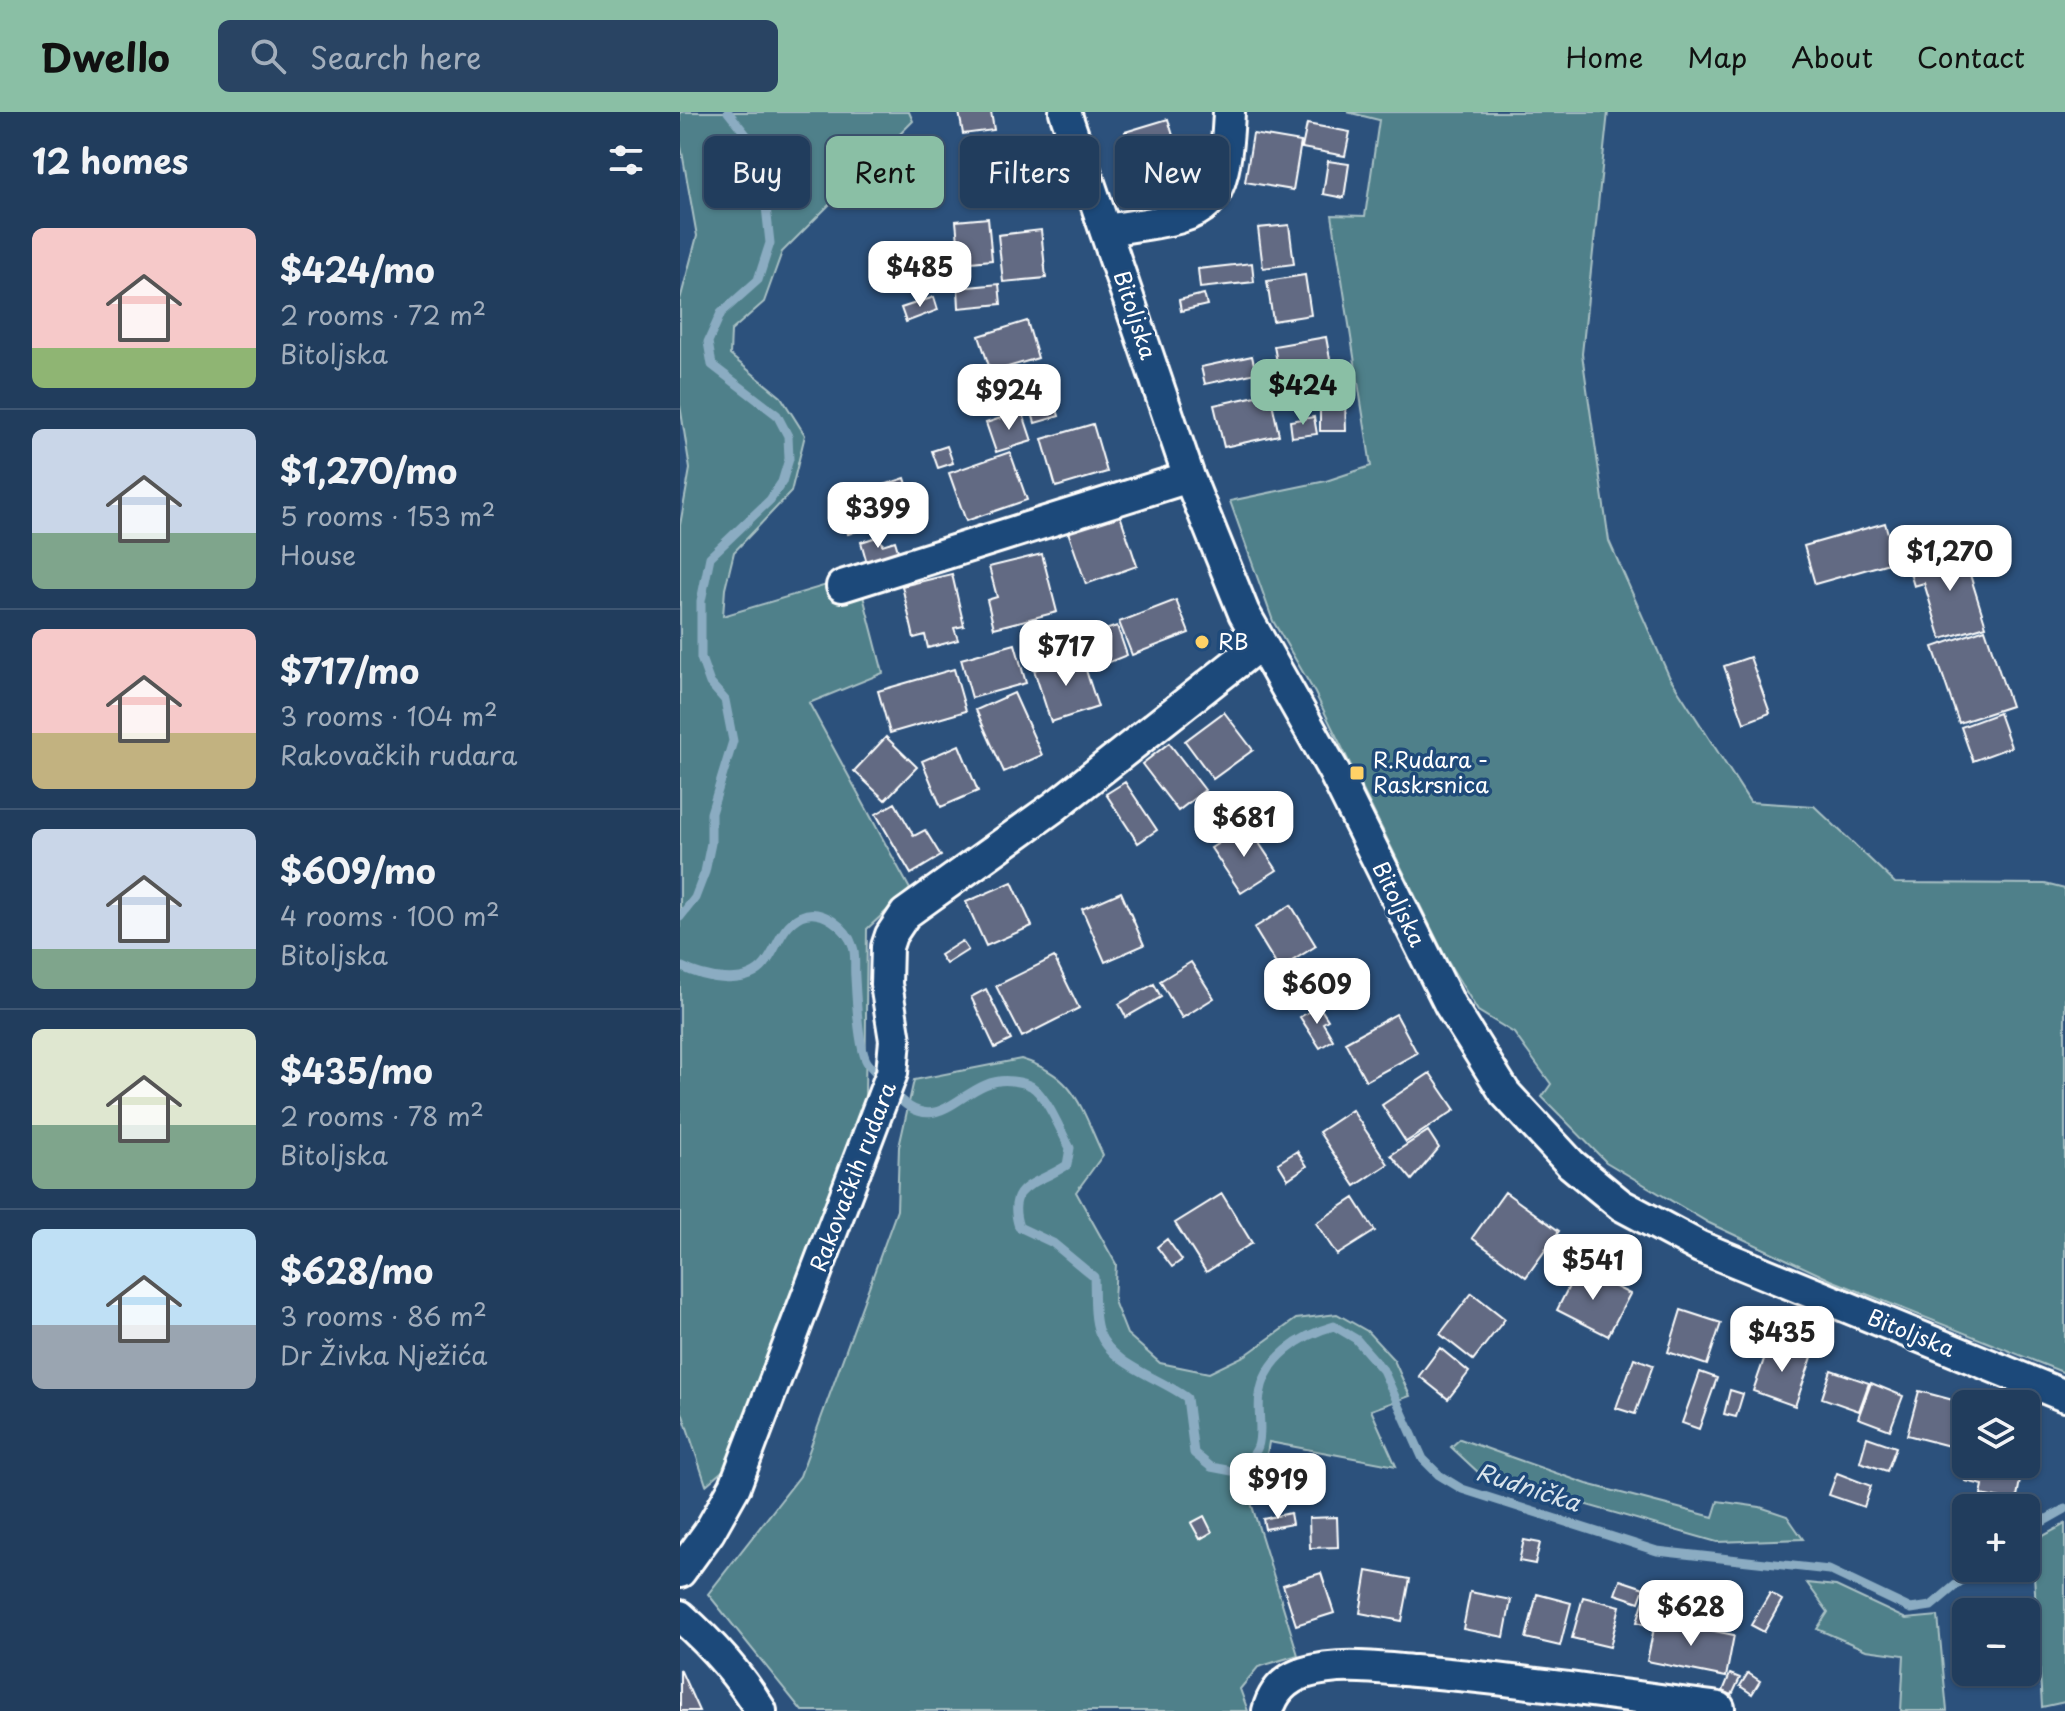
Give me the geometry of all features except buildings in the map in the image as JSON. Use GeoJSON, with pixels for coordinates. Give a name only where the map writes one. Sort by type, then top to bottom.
{"type":"FeatureCollection","features":[{"type":"Feature","properties":{"kind":"street","name":"Bitoljska"},"geometry":{"type":"LineString","coordinates":[[1065,112],[1189,477],[1231,583],[1259,645],[1333,770],[1450,1005],[1505,1093],[1579,1172],[1621,1205],[1700,1247],[2065,1396]]}},
{"type":"Feature","properties":{"kind":"street"},"geometry":{"type":"LineString","coordinates":[[1107,230],[1188,217],[1204,208],[1214,197],[1223,174],[1229,112]]}},
{"type":"Feature","properties":{"kind":"street"},"geometry":{"type":"LineString","coordinates":[[842,586],[1189,477]]}},
{"type":"Feature","properties":{"kind":"street","name":"Rakovačkih rudara"},"geometry":{"type":"LineString","coordinates":[[682,1563],[709,1532],[735,1486],[892,1073],[895,1040],[886,984],[887,947],[891,935],[905,914],[1054,807],[1259,645]]}},
{"type":"Feature","properties":{"kind":"street"},"geometry":{"type":"LineString","coordinates":[[680,1616],[708,1641],[733,1670],[761,1711]]}},
{"type":"Feature","properties":{"kind":"street"},"geometry":{"type":"LineString","coordinates":[[1268,1711],[1272,1699],[1289,1679],[1307,1672],[1358,1667],[1458,1674],[1719,1708]]}},
{"type":"Feature","properties":{"kind":"green space"},"geometry":{"type":"Polygon","coordinates":[[[680,112],[909,112],[913,121],[898,136],[826,136],[826,208],[782,252],[764,302],[731,331],[730,355],[781,397],[805,435],[791,492],[734,552],[725,589],[723,616],[840,581],[862,592],[883,673],[809,703],[910,889],[867,929],[865,1100],[726,1468],[706,1485],[680,1406],[680,525],[690,469],[680,405],[680,300],[697,236],[680,141],[680,112]]]}},
{"type":"Feature","properties":{"kind":"green space"},"geometry":{"type":"Polygon","coordinates":[[[1347,112],[1608,112],[1582,354],[1609,541],[1669,676],[1750,802],[1814,806],[1895,883],[2045,884],[2065,889],[2065,1373],[1831,1280],[1709,1223],[1606,1162],[1542,1097],[1551,1084],[1514,1033],[1478,1011],[1448,962],[1315,693],[1273,621],[1230,501],[1326,481],[1371,466],[1332,215],[1365,216],[1379,120],[1347,112]]]}},
{"type":"Feature","properties":{"kind":"green space"},"geometry":{"type":"Polygon","coordinates":[[[1021,1059],[1054,1074],[1065,1084],[1088,1122],[1103,1155],[1076,1192],[1116,1264],[1114,1301],[1127,1334],[1160,1363],[1209,1373],[1246,1355],[1296,1319],[1337,1314],[1367,1331],[1394,1360],[1410,1396],[1371,1410],[1396,1466],[1269,1442],[1262,1485],[1249,1496],[1298,1655],[1258,1667],[1240,1689],[1248,1711],[802,1711],[708,1594],[800,1476],[897,1210],[899,1147],[914,1080],[1021,1059]]]}},
{"type":"Feature","properties":{"kind":"green space"},"geometry":{"type":"Polygon","coordinates":[[[1460,1439],[1587,1484],[1713,1517],[1718,1501],[1760,1507],[1787,1516],[1803,1539],[1717,1542],[1506,1482],[1479,1473],[1451,1447],[1460,1439]]]}},
{"type":"Feature","properties":{"kind":"green space"},"geometry":{"type":"Polygon","coordinates":[[[2065,1524],[2065,1702],[2042,1707],[2040,1598],[2035,1598],[2034,1582],[2040,1582],[2040,1538],[2065,1524]]]}},
{"type":"Feature","properties":{"kind":"green space"},"geometry":{"type":"Polygon","coordinates":[[[1807,1583],[1836,1586],[1906,1619],[1938,1616],[1947,1711],[1901,1711],[1904,1655],[1866,1650],[1817,1629],[1828,1612],[1807,1583]]]}},
{"type":"Feature","properties":{"kind":"waterway","name":"Rudnička"},"geometry":{"type":"LineString","coordinates":[[680,917],[695,898],[705,872],[711,843],[711,813],[733,741],[725,700],[710,683],[701,658],[701,601],[710,557],[770,500],[782,482],[789,459],[788,436],[777,415],[712,365],[708,342],[721,313],[758,280],[770,243],[760,152],[728,112]]}},
{"type":"Feature","properties":{"kind":"waterway","name":"Rudnička"},"geometry":{"type":"LineString","coordinates":[[680,966],[712,977],[747,976],[765,964],[794,920],[809,914],[825,917],[845,932],[853,947],[861,1045],[867,1062],[883,1080]]}},
{"type":"Feature","properties":{"kind":"waterway","name":"Rudnička"},"geometry":{"type":"LineString","coordinates":[[892,1091],[909,1107],[924,1112],[938,1111],[995,1082],[1024,1083],[1040,1095],[1070,1148],[1067,1165],[1026,1187],[1020,1194],[1016,1202],[1019,1227],[1053,1243],[1094,1277],[1096,1319],[1105,1344],[1126,1363],[1187,1398],[1194,1453],[1211,1467],[1232,1471],[1254,1454],[1259,1440],[1260,1395],[1269,1370],[1297,1342],[1334,1326],[1356,1339],[1383,1370],[1423,1459],[1439,1475],[1462,1489],[1657,1551],[1829,1570],[1911,1609],[1931,1606],[1959,1582]]}},
{"type":"Feature","properties":{"kind":"waterway","name":"Rudnička"},"geometry":{"type":"LineString","coordinates":[[2040,1523],[2065,1509]]}},
{"type":"Feature","properties":{"kind":"place","name":"RB"},"geometry":{"type":"Point","coordinates":[1202,642]}},
{"type":"Feature","properties":{"kind":"place","name":"R.Rudara - Raskrsnica"},"geometry":{"type":"Point","coordinates":[1357,773]}}]}
